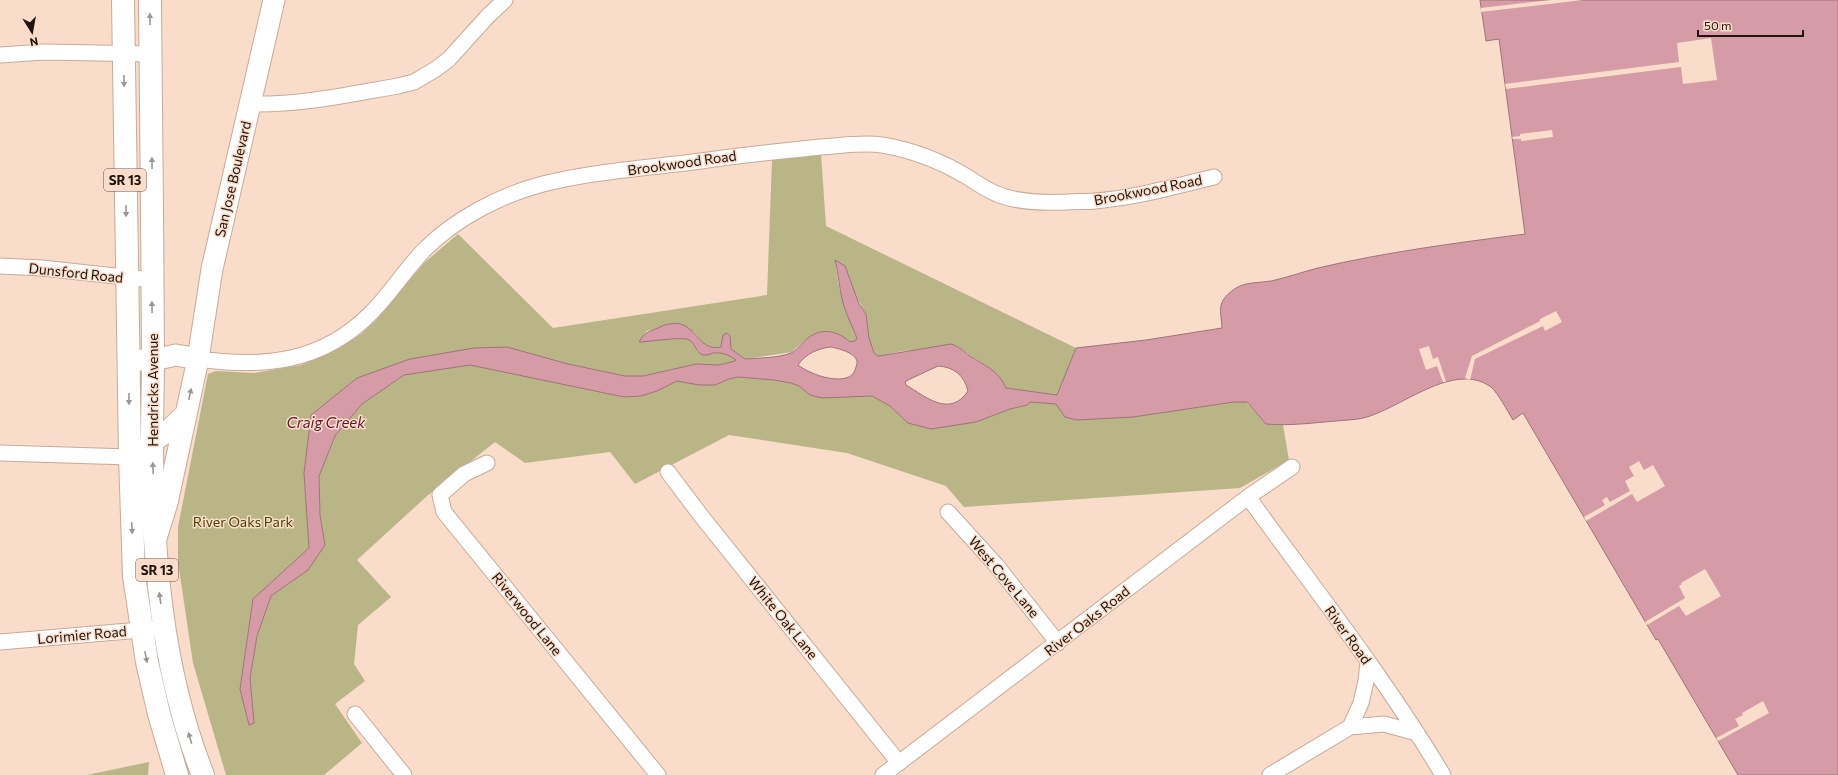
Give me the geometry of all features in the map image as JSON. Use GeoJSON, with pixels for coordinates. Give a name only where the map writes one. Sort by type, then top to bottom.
{"type":"FeatureCollection","features":[{"type":"Feature","properties":{"kind":"main road","name":"Hendricks Avenue"},"geometry":{"type":"LineString","coordinates":[[123,0],[130,457],[134,576],[141,630],[159,714],[178,775]]}},
{"type":"Feature","properties":{"kind":"main road","name":"Hendricks Avenue"},"geometry":{"type":"LineString","coordinates":[[150,0],[153,360],[152,441],[155,540],[159,593],[169,657],[181,707],[203,775]]}},
{"type":"Feature","properties":{"kind":"street","name":"San Jose Boulevard"},"geometry":{"type":"LineString","coordinates":[[155,540],[167,503],[198,359],[212,269],[274,0]]}},
{"type":"Feature","properties":{"kind":"street"},"geometry":{"type":"LineString","coordinates":[[249,104],[279,105],[303,103],[414,82],[428,75],[449,59],[487,17],[505,0]]}},
{"type":"Feature","properties":{"kind":"street"},"geometry":{"type":"LineString","coordinates":[[0,54],[44,52],[123,52],[151,54]]}},
{"type":"Feature","properties":{"kind":"street","name":"Brookwood Road"},"geometry":{"type":"LineString","coordinates":[[198,359],[226,363],[266,363],[303,356],[332,343],[348,334],[370,314],[425,249],[450,229],[474,213],[508,196],[543,184],[767,152],[865,144],[888,146],[921,155],[968,177],[982,187],[1000,195],[1022,200],[1055,203],[1093,202],[1120,198],[1214,177]]}},
{"type":"Feature","properties":{"kind":"street","name":"Dunsford Road"},"geometry":{"type":"LineString","coordinates":[[0,266],[42,268],[152,280]]}},
{"type":"Feature","properties":{"kind":"street"},"geometry":{"type":"LineString","coordinates":[[129,360],[153,360],[176,355],[198,359]]}},
{"type":"Feature","properties":{"kind":"street"},"geometry":{"type":"LineString","coordinates":[[0,453],[130,457],[168,430],[186,414]]}},
{"type":"Feature","properties":{"kind":"street","name":"Riverwood Lane"},"geometry":{"type":"LineString","coordinates":[[487,463],[464,474],[440,495],[444,512],[658,775]]}},
{"type":"Feature","properties":{"kind":"street","name":"River Oaks Road"},"geometry":{"type":"LineString","coordinates":[[882,775],[1058,643],[1248,497],[1292,467]]}},
{"type":"Feature","properties":{"kind":"street","name":"White Oak Lane"},"geometry":{"type":"LineString","coordinates":[[668,472],[702,517],[899,763]]}},
{"type":"Feature","properties":{"kind":"street","name":"River Road"},"geometry":{"type":"LineString","coordinates":[[1248,497],[1368,662],[1417,733],[1443,775]]}},
{"type":"Feature","properties":{"kind":"street","name":"West Cove Lane"},"geometry":{"type":"LineString","coordinates":[[948,512],[996,565],[1058,643]]}},
{"type":"Feature","properties":{"kind":"street","name":"Lorimier Road"},"geometry":{"type":"LineString","coordinates":[[0,642],[164,627]]}},
{"type":"Feature","properties":{"kind":"street"},"geometry":{"type":"LineString","coordinates":[[1350,727],[1361,703],[1366,681],[1368,662]]}},
{"type":"Feature","properties":{"kind":"street"},"geometry":{"type":"LineString","coordinates":[[355,714],[404,775]]}},
{"type":"Feature","properties":{"kind":"street"},"geometry":{"type":"LineString","coordinates":[[1270,775],[1350,727],[1384,724],[1417,733]]}},
{"type":"Feature","properties":{"kind":"green space","name":"River Oaks Park"},"geometry":{"type":"Polygon","coordinates":[[[821,154],[826,226],[1076,348],[1057,395],[1006,388],[998,375],[959,347],[903,351],[878,356],[874,353],[869,338],[866,314],[835,260],[839,287],[844,305],[857,338],[855,341],[850,342],[847,339],[807,338],[792,352],[745,359],[731,349],[731,343],[723,335],[723,345],[715,349],[707,346],[694,332],[657,329],[647,331],[639,342],[687,339],[692,342],[697,352],[723,353],[737,359],[735,361],[719,365],[696,364],[643,376],[625,376],[568,364],[507,347],[357,378],[311,415],[304,473],[310,548],[253,599],[240,689],[249,724],[254,723],[250,678],[257,636],[271,596],[308,570],[325,545],[320,515],[319,476],[335,436],[362,404],[404,375],[470,365],[624,397],[641,396],[657,391],[677,381],[699,385],[715,385],[738,377],[774,380],[799,386],[810,395],[872,396],[890,406],[908,423],[976,422],[1010,409],[1027,405],[1030,402],[1056,404],[1065,417],[1133,417],[1234,402],[1246,402],[1266,424],[1283,425],[1289,460],[1240,488],[964,507],[946,486],[847,453],[729,435],[635,484],[610,452],[525,463],[495,442],[427,496],[357,560],[391,597],[358,625],[354,664],[365,681],[335,704],[362,743],[324,775],[226,775],[193,663],[178,562],[178,527],[208,374],[216,371],[254,373],[301,365],[341,347],[361,334],[375,321],[424,263],[458,234],[553,328],[767,295],[772,160],[821,154]]]}},
{"type":"Feature","properties":{"kind":"green space"},"geometry":{"type":"Polygon","coordinates":[[[149,762],[148,775],[87,775],[149,762]]]}},
{"type":"Feature","properties":{"kind":"water","name":"Craig Creek"},"geometry":{"type":"Polygon","coordinates":[[[1480,0],[1838,0],[1838,775],[1738,775],[1658,639],[1656,640],[1523,413],[1513,420],[1500,398],[1491,387],[1476,380],[1460,379],[1427,389],[1378,413],[1353,420],[1275,425],[1266,424],[1247,402],[1234,402],[1133,417],[1077,420],[1065,417],[1056,404],[1030,402],[1027,405],[1010,409],[976,422],[931,429],[908,423],[890,406],[872,396],[822,398],[810,395],[799,386],[791,383],[774,380],[738,377],[715,385],[699,385],[677,381],[657,391],[641,396],[624,397],[470,365],[404,375],[362,404],[335,436],[319,476],[320,515],[325,545],[308,570],[271,596],[257,636],[250,678],[254,723],[249,725],[240,689],[253,599],[309,548],[304,473],[311,415],[357,378],[410,359],[474,348],[507,347],[568,364],[625,376],[643,376],[696,364],[719,365],[736,360],[722,353],[706,355],[701,354],[697,351],[691,341],[685,339],[639,342],[647,333],[669,324],[685,326],[701,341],[713,347],[721,347],[723,335],[727,333],[730,336],[731,349],[745,359],[786,355],[796,350],[808,338],[819,332],[835,333],[850,342],[855,341],[857,338],[844,306],[835,260],[845,266],[859,304],[866,314],[869,338],[874,353],[878,356],[951,344],[991,369],[1003,382],[1006,388],[1057,395],[1076,348],[1146,340],[1222,328],[1222,303],[1224,299],[1237,287],[1251,283],[1271,281],[1318,268],[1369,257],[1447,244],[1525,234],[1499,39],[1486,41],[1480,0]],[[831,347],[813,352],[804,358],[798,365],[809,372],[822,377],[843,379],[849,377],[854,373],[856,368],[856,359],[849,353],[831,347]],[[938,366],[908,380],[905,382],[906,385],[938,403],[954,403],[961,399],[968,391],[964,380],[953,370],[938,366]]]}},
{"type":"Feature","properties":{"kind":"pier"},"geometry":{"type":"Polygon","coordinates":[[[1551,0],[1583,0],[1481,12],[1481,8],[1551,0]]]}},
{"type":"Feature","properties":{"kind":"pier"},"geometry":{"type":"Polygon","coordinates":[[[1711,38],[1717,80],[1683,84],[1681,67],[1506,89],[1505,84],[1679,62],[1677,43],[1711,38]]]}},
{"type":"Feature","properties":{"kind":"pier"},"geometry":{"type":"Polygon","coordinates":[[[1552,130],[1553,137],[1521,141],[1521,139],[1513,139],[1512,137],[1520,136],[1520,134],[1552,130]]]}},
{"type":"Feature","properties":{"kind":"pier"},"geometry":{"type":"Polygon","coordinates":[[[1556,311],[1562,322],[1545,331],[1543,326],[1475,359],[1470,380],[1465,378],[1472,356],[1540,321],[1540,319],[1556,311]]]}},
{"type":"Feature","properties":{"kind":"pier"},"geometry":{"type":"Polygon","coordinates":[[[1429,346],[1433,359],[1438,357],[1446,382],[1443,382],[1437,366],[1426,370],[1419,349],[1429,346]]]}},
{"type":"Feature","properties":{"kind":"pier"},"geometry":{"type":"Polygon","coordinates":[[[1639,461],[1644,470],[1653,465],[1665,486],[1637,502],[1632,494],[1586,521],[1584,517],[1605,505],[1602,500],[1607,497],[1610,502],[1630,491],[1625,481],[1634,476],[1629,467],[1639,461]]]}},
{"type":"Feature","properties":{"kind":"pier"},"geometry":{"type":"Polygon","coordinates":[[[1705,569],[1721,596],[1686,616],[1679,606],[1647,625],[1645,622],[1685,598],[1679,586],[1682,584],[1681,583],[1705,569]]]}},
{"type":"Feature","properties":{"kind":"pier"},"geometry":{"type":"Polygon","coordinates":[[[1763,701],[1769,713],[1718,741],[1716,738],[1739,726],[1735,719],[1743,715],[1742,713],[1763,701]]]}}]}
